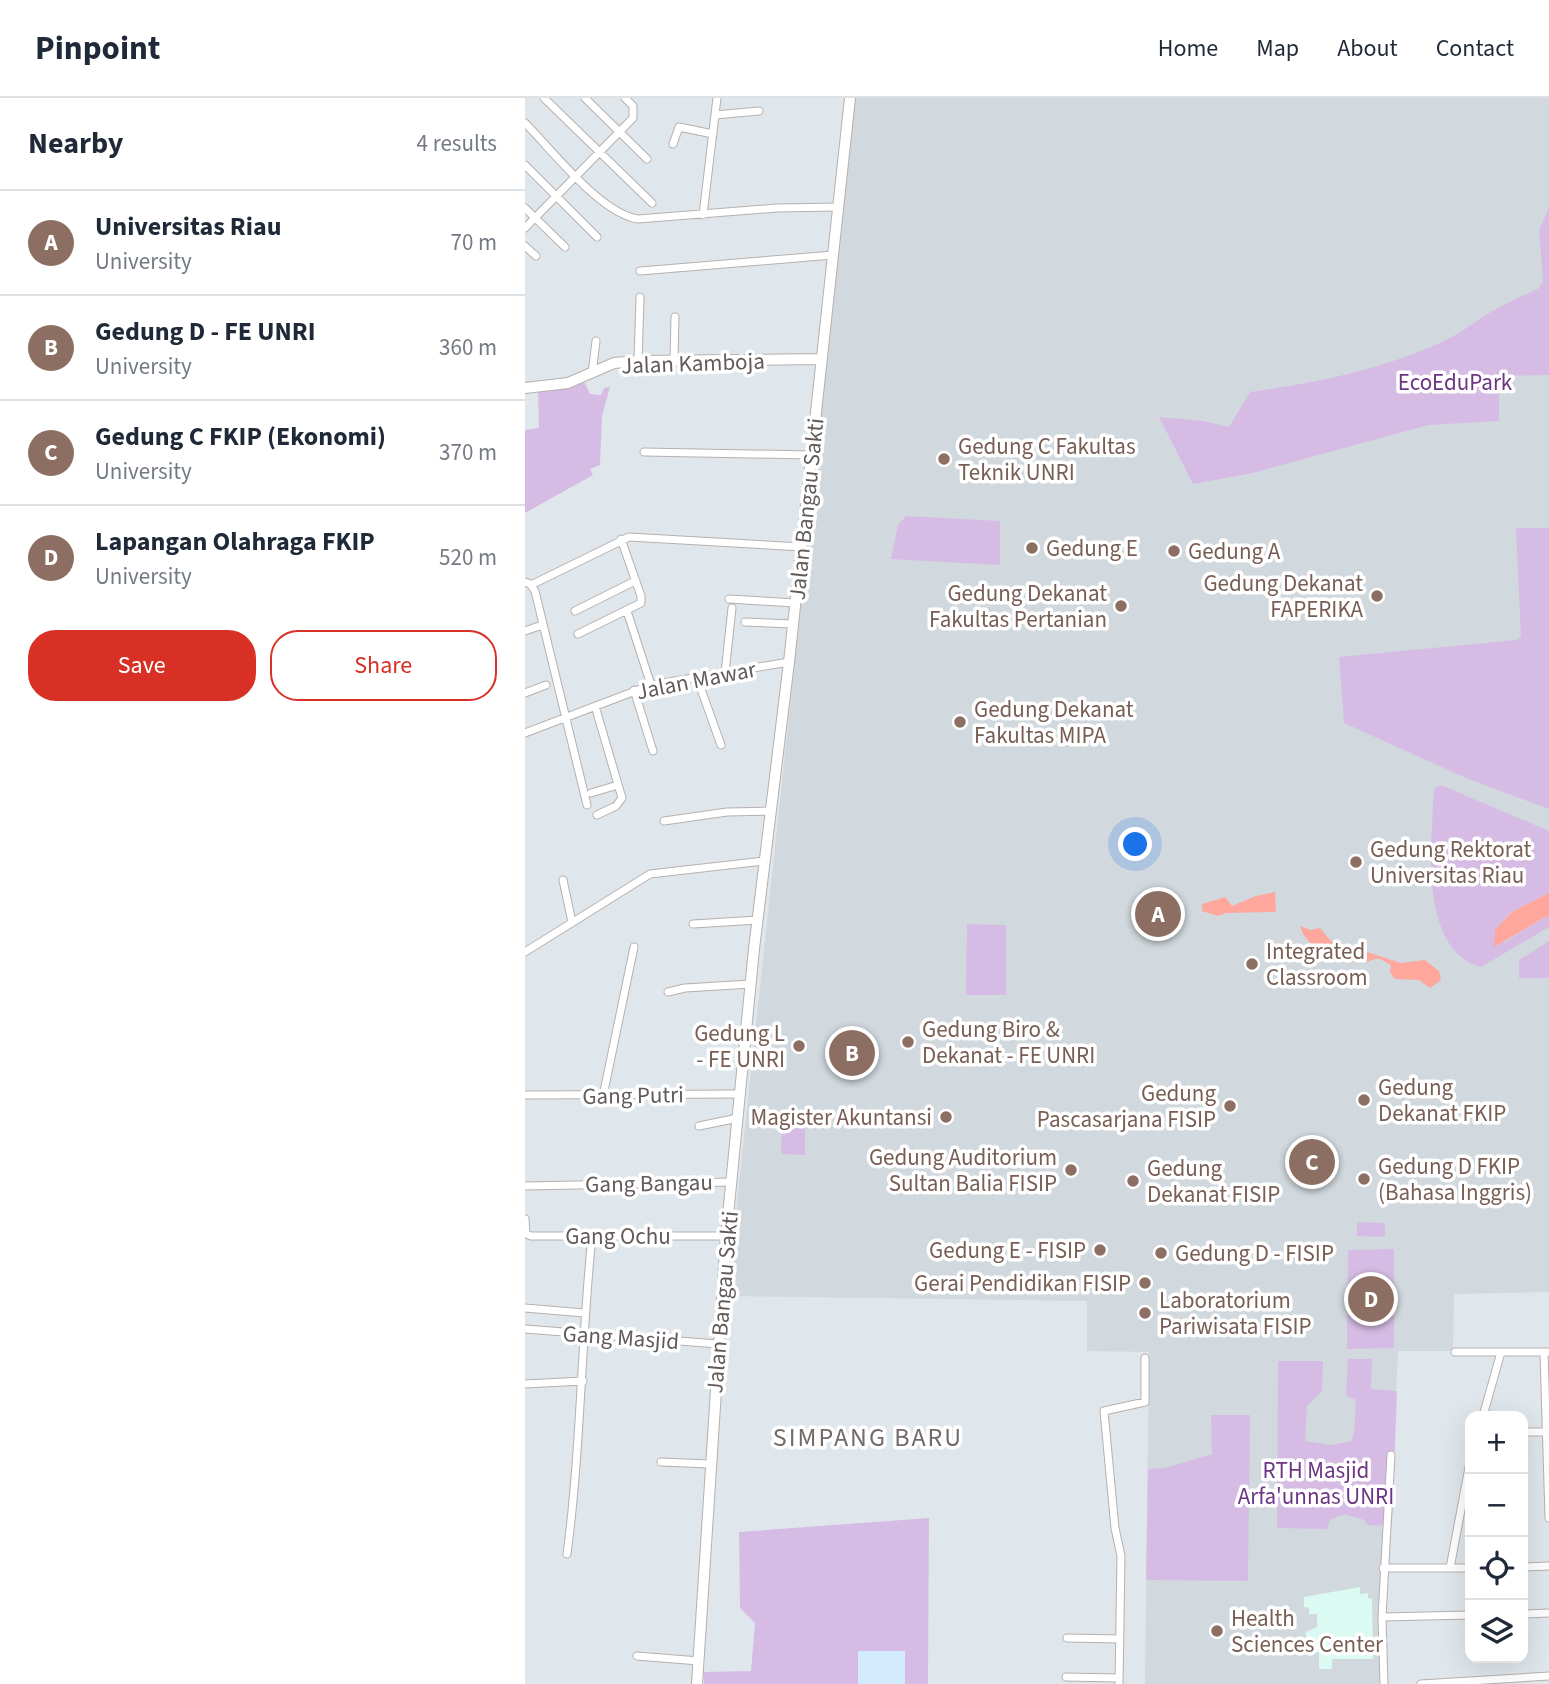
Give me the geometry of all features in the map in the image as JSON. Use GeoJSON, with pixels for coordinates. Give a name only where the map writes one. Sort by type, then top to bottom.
{"type":"FeatureCollection","features":[{"type":"Feature","properties":{"kind":"street"},"geometry":{"type":"LineString","coordinates":[[544,98],[652,203]]}},
{"type":"Feature","properties":{"kind":"street"},"geometry":{"type":"LineString","coordinates":[[585,98],[647,159]]}},
{"type":"Feature","properties":{"kind":"street"},"geometry":{"type":"LineString","coordinates":[[525,228],[633,118],[634,111],[625,98]]}},
{"type":"Feature","properties":{"kind":"street"},"geometry":{"type":"LineString","coordinates":[[703,215],[717,98]]}},
{"type":"Feature","properties":{"kind":"street","name":"Jalan Bangau Sakti"},"geometry":{"type":"LineString","coordinates":[[697,1684],[726,1236],[764,861],[802,547],[850,98]]}},
{"type":"Feature","properties":{"kind":"street"},"geometry":{"type":"LineString","coordinates":[[715,115],[759,111]]}},
{"type":"Feature","properties":{"kind":"street"},"geometry":{"type":"LineString","coordinates":[[525,123],[623,217],[638,219],[777,208],[838,207]]}},
{"type":"Feature","properties":{"kind":"street"},"geometry":{"type":"LineString","coordinates":[[673,144],[679,127],[713,134]]}},
{"type":"Feature","properties":{"kind":"street"},"geometry":{"type":"LineString","coordinates":[[525,165],[597,237]]}},
{"type":"Feature","properties":{"kind":"street"},"geometry":{"type":"LineString","coordinates":[[525,208],[565,247]]}},
{"type":"Feature","properties":{"kind":"street"},"geometry":{"type":"LineString","coordinates":[[525,246],[536,256]]}},
{"type":"Feature","properties":{"kind":"street"},"geometry":{"type":"LineString","coordinates":[[639,271],[833,254]]}},
{"type":"Feature","properties":{"kind":"street"},"geometry":{"type":"LineString","coordinates":[[638,360],[640,297]]}},
{"type":"Feature","properties":{"kind":"street"},"geometry":{"type":"LineString","coordinates":[[674,360],[675,317]]}},
{"type":"Feature","properties":{"kind":"street"},"geometry":{"type":"LineString","coordinates":[[592,375],[596,341]]}},
{"type":"Feature","properties":{"kind":"street","name":"Jalan Kamboja"},"geometry":{"type":"LineString","coordinates":[[525,388],[568,383],[592,375],[614,363],[638,360],[822,359]]}},
{"type":"Feature","properties":{"kind":"street"},"geometry":{"type":"LineString","coordinates":[[644,452],[812,455]]}},
{"type":"Feature","properties":{"kind":"street"},"geometry":{"type":"LineString","coordinates":[[587,804],[542,625],[528,584],[621,539],[657,537],[802,547]]}},
{"type":"Feature","properties":{"kind":"street"},"geometry":{"type":"LineString","coordinates":[[578,634],[642,601],[621,539]]}},
{"type":"Feature","properties":{"kind":"street"},"geometry":{"type":"LineString","coordinates":[[575,611],[635,581]]}},
{"type":"Feature","properties":{"kind":"street"},"geometry":{"type":"LineString","coordinates":[[729,599],[795,603]]}},
{"type":"Feature","properties":{"kind":"street"},"geometry":{"type":"LineString","coordinates":[[725,673],[732,608]]}},
{"type":"Feature","properties":{"kind":"street"},"geometry":{"type":"LineString","coordinates":[[627,611],[651,685]]}},
{"type":"Feature","properties":{"kind":"street"},"geometry":{"type":"LineString","coordinates":[[745,622],[793,624]]}},
{"type":"Feature","properties":{"kind":"street"},"geometry":{"type":"LineString","coordinates":[[525,631],[542,625]]}},
{"type":"Feature","properties":{"kind":"street","name":"Jalan Mawar"},"geometry":{"type":"LineString","coordinates":[[525,733],[651,685],[789,662]]}},
{"type":"Feature","properties":{"kind":"street"},"geometry":{"type":"LineString","coordinates":[[697,678],[721,745]]}},
{"type":"Feature","properties":{"kind":"street"},"geometry":{"type":"LineString","coordinates":[[525,693],[546,685]]}},
{"type":"Feature","properties":{"kind":"street"},"geometry":{"type":"LineString","coordinates":[[634,690],[653,751]]}},
{"type":"Feature","properties":{"kind":"street"},"geometry":{"type":"LineString","coordinates":[[595,706],[621,802],[597,815]]}},
{"type":"Feature","properties":{"kind":"street"},"geometry":{"type":"LineString","coordinates":[[591,793],[618,785]]}},
{"type":"Feature","properties":{"kind":"street"},"geometry":{"type":"LineString","coordinates":[[664,821],[727,813],[771,811]]}},
{"type":"Feature","properties":{"kind":"street"},"geometry":{"type":"LineString","coordinates":[[525,952],[650,874],[764,861]]}},
{"type":"Feature","properties":{"kind":"street"},"geometry":{"type":"LineString","coordinates":[[563,880],[572,922]]}},
{"type":"Feature","properties":{"kind":"street"},"geometry":{"type":"LineString","coordinates":[[693,924],[758,920]]}},
{"type":"Feature","properties":{"kind":"street"},"geometry":{"type":"LineString","coordinates":[[603,1096],[634,947]]}},
{"type":"Feature","properties":{"kind":"street"},"geometry":{"type":"LineString","coordinates":[[668,992],[685,988],[751,984]]}},
{"type":"Feature","properties":{"kind":"street","name":"Gang Putri"},"geometry":{"type":"LineString","coordinates":[[525,1095],[741,1094]]}},
{"type":"Feature","properties":{"kind":"street"},"geometry":{"type":"LineString","coordinates":[[699,1126],[738,1118]]}},
{"type":"Feature","properties":{"kind":"street","name":"Gang Bangau"},"geometry":{"type":"LineString","coordinates":[[525,1186],[732,1182]]}},
{"type":"Feature","properties":{"kind":"street","name":"Gang Ochu"},"geometry":{"type":"LineString","coordinates":[[525,1219],[528,1236],[726,1236]]}},
{"type":"Feature","properties":{"kind":"street"},"geometry":{"type":"LineString","coordinates":[[567,1554],[576,1494],[584,1313],[591,1236]]}},
{"type":"Feature","properties":{"kind":"street"},"geometry":{"type":"LineString","coordinates":[[525,1308],[584,1313]]}},
{"type":"Feature","properties":{"kind":"street","name":"Gang Masjid"},"geometry":{"type":"LineString","coordinates":[[525,1329],[718,1344]]}},
{"type":"Feature","properties":{"kind":"street"},"geometry":{"type":"LineString","coordinates":[[1455,1352],[1546,1352],[1545,1432],[1549,1518]]}},
{"type":"Feature","properties":{"kind":"street"},"geometry":{"type":"LineString","coordinates":[[1484,1411],[1501,1352]]}},
{"type":"Feature","properties":{"kind":"street"},"geometry":{"type":"LineString","coordinates":[[1066,1677],[1119,1681],[1121,1556],[1115,1528],[1104,1411],[1145,1402],[1145,1358]]}},
{"type":"Feature","properties":{"kind":"street"},"geometry":{"type":"LineString","coordinates":[[525,1384],[583,1381]]}},
{"type":"Feature","properties":{"kind":"street"},"geometry":{"type":"LineString","coordinates":[[1528,1432],[1545,1432]]}},
{"type":"Feature","properties":{"kind":"street"},"geometry":{"type":"LineString","coordinates":[[1384,1684],[1383,1568],[1391,1455]]}},
{"type":"Feature","properties":{"kind":"street"},"geometry":{"type":"LineString","coordinates":[[661,1462],[710,1464]]}},
{"type":"Feature","properties":{"kind":"street"},"geometry":{"type":"LineString","coordinates":[[1450,1568],[1468,1474]]}},
{"type":"Feature","properties":{"kind":"street"},"geometry":{"type":"LineString","coordinates":[[1528,1567],[1549,1566]]}},
{"type":"Feature","properties":{"kind":"street"},"geometry":{"type":"LineString","coordinates":[[1383,1568],[1465,1568]]}},
{"type":"Feature","properties":{"kind":"street"},"geometry":{"type":"LineString","coordinates":[[1528,1614],[1549,1614]]}},
{"type":"Feature","properties":{"kind":"street"},"geometry":{"type":"LineString","coordinates":[[1382,1617],[1465,1615]]}},
{"type":"Feature","properties":{"kind":"street"},"geometry":{"type":"LineString","coordinates":[[1067,1638],[1120,1639]]}},
{"type":"Feature","properties":{"kind":"street"},"geometry":{"type":"LineString","coordinates":[[637,1656],[699,1661]]}},
{"type":"Feature","properties":{"kind":"street"},"geometry":{"type":"LineString","coordinates":[[1421,1684],[1549,1676]]}},
{"type":"Feature","properties":{"kind":"shaded area"},"geometry":{"type":"Polygon","coordinates":[[[855,98],[1549,98],[1549,1292],[1454,1294],[1453,1351],[1398,1351],[1382,1684],[1145,1684],[1149,1352],[1087,1351],[1087,1301],[727,1296],[855,98]]]}},
{"type":"Feature","properties":{"kind":"shaded area"},"geometry":{"type":"Polygon","coordinates":[[[1275,892],[1276,912],[1226,913],[1218,916],[1202,911],[1202,904],[1225,897],[1232,906],[1275,892]]]}},
{"type":"Feature","properties":{"kind":"shaded area"},"geometry":{"type":"Polygon","coordinates":[[[1549,893],[1549,915],[1494,947],[1495,930],[1512,912],[1549,893]]]}},
{"type":"Feature","properties":{"kind":"shaded area"},"geometry":{"type":"Polygon","coordinates":[[[1300,926],[1310,930],[1320,928],[1330,940],[1401,963],[1425,960],[1439,971],[1441,980],[1430,988],[1419,980],[1395,979],[1390,972],[1391,965],[1380,959],[1355,962],[1335,957],[1309,942],[1300,926]]]}},
{"type":"Feature","properties":{"kind":"shaded area"},"geometry":{"type":"Polygon","coordinates":[[[1360,1587],[1360,1594],[1368,1593],[1368,1598],[1372,1599],[1373,1659],[1332,1659],[1332,1669],[1319,1669],[1319,1653],[1306,1649],[1306,1632],[1317,1627],[1317,1614],[1309,1614],[1309,1608],[1304,1607],[1304,1597],[1360,1587]]]}},
{"type":"Feature","properties":{"kind":"shaded area"},"geometry":{"type":"Polygon","coordinates":[[[858,1651],[905,1651],[905,1684],[858,1684],[858,1651]]]}},
{"type":"Feature","properties":{"kind":"green space","name":"EcoEduPark"},"geometry":{"type":"Polygon","coordinates":[[[1549,208],[1549,375],[1499,376],[1499,421],[1428,425],[1253,473],[1193,484],[1159,417],[1203,421],[1229,427],[1250,392],[1375,367],[1452,337],[1497,309],[1539,288],[1543,280],[1539,230],[1549,208]]]}},
{"type":"Feature","properties":{"kind":"green space"},"geometry":{"type":"Polygon","coordinates":[[[585,383],[590,394],[601,395],[604,388],[610,387],[602,416],[600,465],[590,469],[593,475],[525,513],[525,430],[539,428],[538,391],[585,383]]]}},
{"type":"Feature","properties":{"kind":"green space"},"geometry":{"type":"Polygon","coordinates":[[[906,516],[1000,521],[1000,565],[891,559],[898,525],[906,516]]]}},
{"type":"Feature","properties":{"kind":"green space"},"geometry":{"type":"Polygon","coordinates":[[[1516,528],[1549,528],[1549,809],[1466,778],[1344,723],[1339,657],[1516,640],[1521,637],[1516,528]]]}},
{"type":"Feature","properties":{"kind":"green space"},"geometry":{"type":"Polygon","coordinates":[[[1441,785],[1549,831],[1549,893],[1511,912],[1496,930],[1496,940],[1505,942],[1549,915],[1549,927],[1481,967],[1461,956],[1446,939],[1437,916],[1431,835],[1434,789],[1441,785]]]}},
{"type":"Feature","properties":{"kind":"green space"},"geometry":{"type":"Polygon","coordinates":[[[967,924],[1006,925],[1006,995],[966,995],[967,924]]]}},
{"type":"Feature","properties":{"kind":"green space"},"geometry":{"type":"Polygon","coordinates":[[[1549,941],[1549,978],[1519,978],[1519,960],[1549,941]]]}},
{"type":"Feature","properties":{"kind":"green space"},"geometry":{"type":"Polygon","coordinates":[[[782,1119],[805,1119],[805,1155],[781,1154],[782,1119]]]}},
{"type":"Feature","properties":{"kind":"green space"},"geometry":{"type":"Polygon","coordinates":[[[1357,1222],[1385,1223],[1385,1237],[1357,1236],[1357,1222]]]}},
{"type":"Feature","properties":{"kind":"green space"},"geometry":{"type":"Polygon","coordinates":[[[1394,1249],[1394,1348],[1347,1349],[1348,1250],[1394,1249]]]}},
{"type":"Feature","properties":{"kind":"green space","name":"RTH Masjid Arfa'unnas UNRI"},"geometry":{"type":"Polygon","coordinates":[[[1348,1359],[1372,1359],[1371,1389],[1397,1391],[1392,1526],[1368,1525],[1364,1520],[1344,1514],[1330,1520],[1327,1529],[1277,1528],[1278,1361],[1323,1361],[1322,1391],[1307,1406],[1305,1441],[1331,1445],[1351,1441],[1354,1434],[1356,1400],[1346,1396],[1348,1359]]]}},
{"type":"Feature","properties":{"kind":"green space"},"geometry":{"type":"Polygon","coordinates":[[[1211,1415],[1250,1415],[1248,1581],[1146,1580],[1148,1469],[1165,1468],[1212,1454],[1211,1415]]]}},
{"type":"Feature","properties":{"kind":"green space"},"geometry":{"type":"Polygon","coordinates":[[[929,1518],[928,1684],[905,1684],[905,1651],[858,1651],[858,1684],[704,1684],[704,1672],[751,1671],[755,1623],[740,1608],[739,1532],[929,1518]]]}},
{"type":"Feature","properties":{"kind":"place","name":"Gedung C Fakultas Teknik UNRI"},"geometry":{"type":"Point","coordinates":[944,459]}},
{"type":"Feature","properties":{"kind":"place","name":"Gedung E"},"geometry":{"type":"Point","coordinates":[1032,548]}},
{"type":"Feature","properties":{"kind":"place","name":"Gedung A"},"geometry":{"type":"Point","coordinates":[1174,551]}},
{"type":"Feature","properties":{"kind":"place","name":"Gedung Dekanat FAPERIKA"},"geometry":{"type":"Point","coordinates":[1377,596]}},
{"type":"Feature","properties":{"kind":"place","name":"Gedung Dekanat Fakultas Pertanian"},"geometry":{"type":"Point","coordinates":[1121,606]}},
{"type":"Feature","properties":{"kind":"place","name":"Gedung Dekanat Fakultas MIPA"},"geometry":{"type":"Point","coordinates":[960,722]}},
{"type":"Feature","properties":{"kind":"place","name":"Gedung Rektorat Universitas Riau"},"geometry":{"type":"Point","coordinates":[1356,862]}},
{"type":"Feature","properties":{"kind":"place","name":"Universitas Riau"},"geometry":{"type":"Point","coordinates":[1158,914]}},
{"type":"Feature","properties":{"kind":"place","name":"Integrated Classroom"},"geometry":{"type":"Point","coordinates":[1252,964]}},
{"type":"Feature","properties":{"kind":"place","name":"Gedung Biro & Dekanat - FE UNRI"},"geometry":{"type":"Point","coordinates":[908,1042]}},
{"type":"Feature","properties":{"kind":"place","name":"Gedung L - FE UNRI"},"geometry":{"type":"Point","coordinates":[799,1046]}},
{"type":"Feature","properties":{"kind":"place","name":"Gedung D - FE UNRI"},"geometry":{"type":"Point","coordinates":[852,1053]}},
{"type":"Feature","properties":{"kind":"place","name":"Gedung Dekanat FKIP"},"geometry":{"type":"Point","coordinates":[1364,1100]}},
{"type":"Feature","properties":{"kind":"place","name":"Gedung Pascasarjana FISIP"},"geometry":{"type":"Point","coordinates":[1230,1106]}},
{"type":"Feature","properties":{"kind":"place","name":"Magister Akuntansi"},"geometry":{"type":"Point","coordinates":[946,1117]}},
{"type":"Feature","properties":{"kind":"place","name":"Gedung C FKIP (Ekonomi)"},"geometry":{"type":"Point","coordinates":[1312,1162]}},
{"type":"Feature","properties":{"kind":"place","name":"Gedung Auditorium Sultan Balia FISIP"},"geometry":{"type":"Point","coordinates":[1071,1170]}},
{"type":"Feature","properties":{"kind":"place","name":"Gedung D FKIP (Bahasa Inggris)"},"geometry":{"type":"Point","coordinates":[1364,1179]}},
{"type":"Feature","properties":{"kind":"place","name":"Gedung Dekanat FISIP"},"geometry":{"type":"Point","coordinates":[1133,1181]}},
{"type":"Feature","properties":{"kind":"place","name":"Gedung E - FISIP"},"geometry":{"type":"Point","coordinates":[1100,1250]}},
{"type":"Feature","properties":{"kind":"place","name":"Gedung D - FISIP"},"geometry":{"type":"Point","coordinates":[1161,1253]}},
{"type":"Feature","properties":{"kind":"place","name":"Gerai Pendidikan FISIP"},"geometry":{"type":"Point","coordinates":[1145,1283]}},
{"type":"Feature","properties":{"kind":"place","name":"Lapangan Olahraga FKIP"},"geometry":{"type":"Point","coordinates":[1371,1299]}},
{"type":"Feature","properties":{"kind":"place","name":"Laboratorium Pariwisata FISIP"},"geometry":{"type":"Point","coordinates":[1145,1313]}},
{"type":"Feature","properties":{"kind":"place","name":"Health Sciences Center"},"geometry":{"type":"Point","coordinates":[1217,1631]}},
{"type":"Feature","properties":{"kind":"district","name":"SIMPANG BARU"},"geometry":{"type":"Point","coordinates":[868,1437]}}]}
